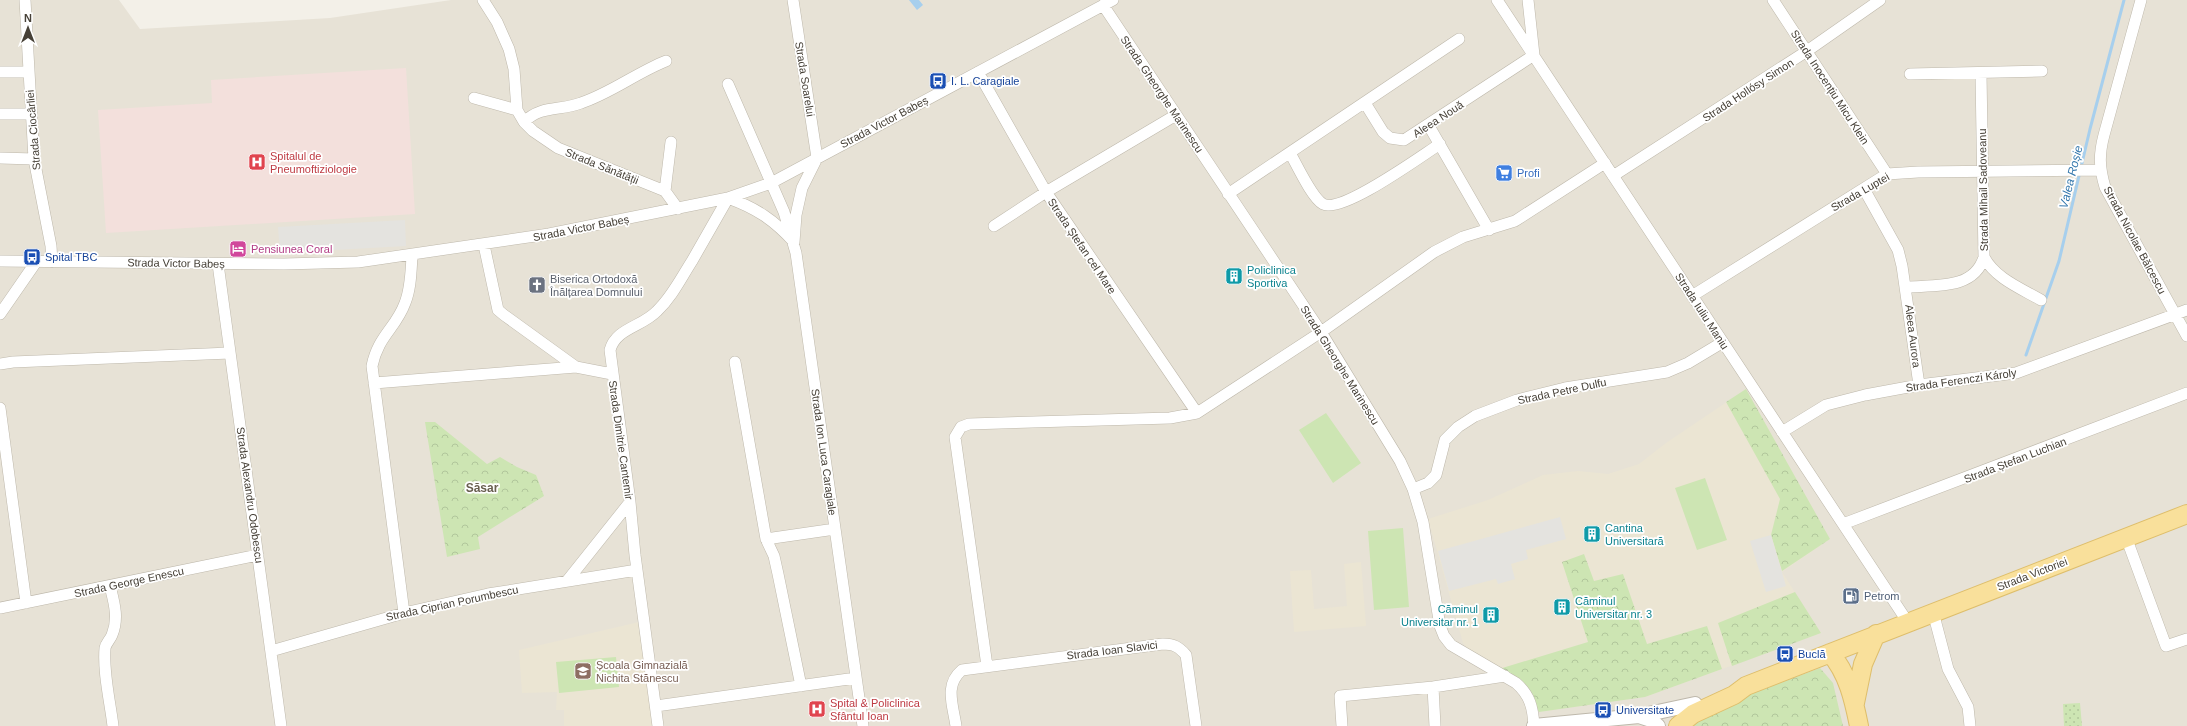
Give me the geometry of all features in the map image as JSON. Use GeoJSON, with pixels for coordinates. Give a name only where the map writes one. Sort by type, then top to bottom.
{"type":"FeatureCollection","features":[{"type":"Feature","properties":{"kind":"main road","name":"Strada Victoriei"},"geometry":{"type":"LineString","coordinates":[[1668,726],[1679,714],[1695,704],[1732,688],[1740,688],[1907,621],[2187,514]]}},
{"type":"Feature","properties":{"kind":"main road"},"geometry":{"type":"LineString","coordinates":[[1855,704],[1863,664],[1876,634]]}},
{"type":"Feature","properties":{"kind":"main road"},"geometry":{"type":"LineString","coordinates":[[1830,653],[1841,667],[1855,704],[1859,726]]}},
{"type":"Feature","properties":{"kind":"main road","name":"Strada Victoriei"},"geometry":{"type":"LineString","coordinates":[[1678,726],[1693,714],[1734,695],[1740,688]]}},
{"type":"Feature","properties":{"kind":"street","name":"Strada Ciocârliei"},"geometry":{"type":"LineString","coordinates":[[25,0],[34,159],[52,246],[52,262]]}},
{"type":"Feature","properties":{"kind":"street","name":"Strada Sănătății"},"geometry":{"type":"LineString","coordinates":[[483,0],[497,22],[509,49],[514,69],[517,110],[524,122],[533,131],[558,148],[665,191]]}},
{"type":"Feature","properties":{"kind":"street","name":"Strada Soarelui"},"geometry":{"type":"LineString","coordinates":[[793,0],[817,158]]}},
{"type":"Feature","properties":{"kind":"street","name":"Strada Iuliu Maniu"},"geometry":{"type":"LineString","coordinates":[[1497,0],[1907,621]]}},
{"type":"Feature","properties":{"kind":"street"},"geometry":{"type":"LineString","coordinates":[[1528,0],[1534,55]]}},
{"type":"Feature","properties":{"kind":"street","name":"Strada Inocențiu Micu Klein"},"geometry":{"type":"LineString","coordinates":[[1773,0],[1887,174]]}},
{"type":"Feature","properties":{"kind":"street","name":"Strada Hollósy Simon"},"geometry":{"type":"LineString","coordinates":[[1613,176],[1807,52],[1880,0]]}},
{"type":"Feature","properties":{"kind":"street","name":"Strada Nicolae Bălcescu"},"geometry":{"type":"LineString","coordinates":[[2141,0],[2099,155],[2100,170],[2105,187],[2187,336]]}},
{"type":"Feature","properties":{"kind":"street","name":"Strada Victor Babeș"},"geometry":{"type":"LineString","coordinates":[[0,261],[218,264],[321,264],[358,262],[412,256],[484,245],[678,209],[728,198],[771,182],[1109,2]]}},
{"type":"Feature","properties":{"kind":"street","name":"Strada Gheorghe Marinescu"},"geometry":{"type":"LineString","coordinates":[[1109,2],[1176,115],[1321,332],[1400,461],[1413,489],[1423,522],[1440,626],[1444,636],[1451,645],[1516,683],[1529,698],[1534,726]]}},
{"type":"Feature","properties":{"kind":"street"},"geometry":{"type":"LineString","coordinates":[[1228,194],[1459,39]]}},
{"type":"Feature","properties":{"kind":"street","name":"Aleea Nouă"},"geometry":{"type":"LineString","coordinates":[[1365,103],[1383,132],[1390,138],[1404,140],[1429,126],[1534,55]]}},
{"type":"Feature","properties":{"kind":"street"},"geometry":{"type":"LineString","coordinates":[[524,122],[536,112],[579,104],[604,94],[631,80],[643,70],[666,61]]}},
{"type":"Feature","properties":{"kind":"street"},"geometry":{"type":"LineString","coordinates":[[1910,74],[1981,74],[2042,71]]}},
{"type":"Feature","properties":{"kind":"street"},"geometry":{"type":"LineString","coordinates":[[0,72],[28,72]]}},
{"type":"Feature","properties":{"kind":"street","name":"Strada Ștefan cel Mare"},"geometry":{"type":"LineString","coordinates":[[978,72],[1046,192],[1197,413]]}},
{"type":"Feature","properties":{"kind":"street","name":"Strada Mihail Sadoveanu"},"geometry":{"type":"LineString","coordinates":[[1981,74],[1984,172],[1984,257],[1990,268],[2002,278],[2040,300]]}},
{"type":"Feature","properties":{"kind":"street","name":"Strada Ion Luca Caragiale"},"geometry":{"type":"LineString","coordinates":[[728,84],[784,212],[794,242],[862,726]]}},
{"type":"Feature","properties":{"kind":"street"},"geometry":{"type":"LineString","coordinates":[[474,98],[517,110]]}},
{"type":"Feature","properties":{"kind":"street"},"geometry":{"type":"LineString","coordinates":[[0,114],[31,114]]}},
{"type":"Feature","properties":{"kind":"street"},"geometry":{"type":"LineString","coordinates":[[994,226],[1046,192],[1176,115]]}},
{"type":"Feature","properties":{"kind":"street"},"geometry":{"type":"LineString","coordinates":[[1429,126],[1489,230]]}},
{"type":"Feature","properties":{"kind":"street"},"geometry":{"type":"LineString","coordinates":[[671,142],[665,191],[678,209]]}},
{"type":"Feature","properties":{"kind":"street","name":"Aleea Nouă"},"geometry":{"type":"LineString","coordinates":[[1290,153],[1314,194],[1322,203],[1331,206],[1352,200],[1440,144]]}},
{"type":"Feature","properties":{"kind":"street"},"geometry":{"type":"LineString","coordinates":[[0,158],[34,159]]}},
{"type":"Feature","properties":{"kind":"street"},"geometry":{"type":"LineString","coordinates":[[794,242],[796,215],[802,188],[817,158]]}},
{"type":"Feature","properties":{"kind":"street"},"geometry":{"type":"LineString","coordinates":[[986,666],[955,437],[961,427],[969,424],[1170,418],[1197,413],[1321,332],[1422,261],[1463,237],[1515,221],[1605,163]]}},
{"type":"Feature","properties":{"kind":"street","name":"Strada Luptei"},"geometry":{"type":"LineString","coordinates":[[1692,296],[1887,174],[1918,172],[2100,170]]}},
{"type":"Feature","properties":{"kind":"street","name":"Aleea Aurora"},"geometry":{"type":"LineString","coordinates":[[1864,189],[1898,250],[1906,287],[1919,386]]}},
{"type":"Feature","properties":{"kind":"street"},"geometry":{"type":"LineString","coordinates":[[728,198],[751,206],[765,214],[794,242]]}},
{"type":"Feature","properties":{"kind":"street","name":"Strada Dimitrie Cantemir"},"geometry":{"type":"LineString","coordinates":[[658,726],[610,350],[612,341],[618,335],[643,322],[657,312],[675,290],[728,198]]}},
{"type":"Feature","properties":{"kind":"street"},"geometry":{"type":"LineString","coordinates":[[484,245],[498,310],[576,367]]}},
{"type":"Feature","properties":{"kind":"street"},"geometry":{"type":"LineString","coordinates":[[404,612],[372,366],[375,351],[395,322],[405,303],[409,288],[412,256]]}},
{"type":"Feature","properties":{"kind":"street"},"geometry":{"type":"LineString","coordinates":[[1906,287],[1963,282],[1972,277],[1979,269],[1984,257]]}},
{"type":"Feature","properties":{"kind":"street"},"geometry":{"type":"LineString","coordinates":[[0,314],[36,262]]}},
{"type":"Feature","properties":{"kind":"street","name":"Strada Alexandru Odobescu"},"geometry":{"type":"LineString","coordinates":[[218,264],[281,726]]}},
{"type":"Feature","properties":{"kind":"street","name":"Strada Ferenczi Károly"},"geometry":{"type":"LineString","coordinates":[[1782,432],[1826,405],[1864,396],[1919,386],[2024,371],[2187,310]]}},
{"type":"Feature","properties":{"kind":"street","name":"Strada Petre Dulfu"},"geometry":{"type":"LineString","coordinates":[[1413,489],[1428,483],[1436,475],[1445,440],[1458,427],[1475,416],[1517,400],[1565,388],[1667,372],[1688,363],[1723,342]]}},
{"type":"Feature","properties":{"kind":"street"},"geometry":{"type":"LineString","coordinates":[[0,364],[13,362],[230,353]]}},
{"type":"Feature","properties":{"kind":"street"},"geometry":{"type":"LineString","coordinates":[[735,362],[766,539],[774,556],[800,686]]}},
{"type":"Feature","properties":{"kind":"street"},"geometry":{"type":"LineString","coordinates":[[374,382],[576,367],[612,374]]}},
{"type":"Feature","properties":{"kind":"street","name":"Strada Ștefan Luchian"},"geometry":{"type":"LineString","coordinates":[[1843,524],[2187,393]]}},
{"type":"Feature","properties":{"kind":"street"},"geometry":{"type":"LineString","coordinates":[[0,408],[26,603]]}},
{"type":"Feature","properties":{"kind":"street"},"geometry":{"type":"LineString","coordinates":[[567,581],[630,502]]}},
{"type":"Feature","properties":{"kind":"street"},"geometry":{"type":"LineString","coordinates":[[766,539],[835,529]]}},
{"type":"Feature","properties":{"kind":"street"},"geometry":{"type":"LineString","coordinates":[[2126,537],[2166,646],[2187,639]]}},
{"type":"Feature","properties":{"kind":"street","name":"Strada George Enescu"},"geometry":{"type":"LineString","coordinates":[[0,608],[258,555]]}},
{"type":"Feature","properties":{"kind":"street","name":"Strada Ciprian Porumbescu"},"geometry":{"type":"LineString","coordinates":[[271,651],[404,612],[488,594],[637,570]]}},
{"type":"Feature","properties":{"kind":"street"},"geometry":{"type":"LineString","coordinates":[[110,586],[115,610],[115,622],[112,635],[106,646],[105,662],[113,726]]}},
{"type":"Feature","properties":{"kind":"street"},"geometry":{"type":"LineString","coordinates":[[1933,612],[1948,669],[1965,700],[1970,726]]}},
{"type":"Feature","properties":{"kind":"street","name":"Strada Ioan Slavici"},"geometry":{"type":"LineString","coordinates":[[956,726],[951,685],[954,676],[962,670],[1136,646],[1172,644],[1180,648],[1186,655],[1196,726]]}},
{"type":"Feature","properties":{"kind":"street"},"geometry":{"type":"LineString","coordinates":[[1342,726],[1340,696],[1433,687],[1505,676]]}},
{"type":"Feature","properties":{"kind":"street"},"geometry":{"type":"LineString","coordinates":[[656,706],[856,678]]}},
{"type":"Feature","properties":{"kind":"street"},"geometry":{"type":"LineString","coordinates":[[1433,687],[1435,726]]}},
{"type":"Feature","properties":{"kind":"street","name":"Strada Victoriei"},"geometry":{"type":"LineString","coordinates":[[1534,726],[1639,716],[1695,704]]}},
{"type":"Feature","properties":{"kind":"street"},"geometry":{"type":"LineString","coordinates":[[1639,716],[1651,720],[1658,726]]}},
{"type":"Feature","properties":{"kind":"shaded area"},"geometry":{"type":"Polygon","coordinates":[[[0,0],[119,0],[140,29],[330,18],[451,0],[2187,0],[2187,726],[0,726],[0,0]]]}},
{"type":"Feature","properties":{"kind":"shaded area","name":"Spitalul de Pneumoftiziologie"},"geometry":{"type":"Polygon","coordinates":[[[406,68],[415,214],[106,233],[98,110],[212,103],[211,80],[406,68]]]}},
{"type":"Feature","properties":{"kind":"shaded area"},"geometry":{"type":"Polygon","coordinates":[[[405,220],[406,246],[280,253],[278,227],[405,220]]]}},
{"type":"Feature","properties":{"kind":"shaded area"},"geometry":{"type":"Polygon","coordinates":[[[1746,389],[1830,539],[1782,572],[1821,633],[1645,697],[1539,712],[1533,702],[1469,651],[1463,643],[1428,519],[1488,500],[1543,475],[1578,471],[1608,474],[1639,464],[1666,443],[1746,389]]]}},
{"type":"Feature","properties":{"kind":"shaded area"},"geometry":{"type":"Polygon","coordinates":[[[1560,517],[1566,539],[1526,550],[1528,559],[1511,564],[1515,579],[1498,584],[1496,579],[1449,591],[1438,551],[1560,517]]]}},
{"type":"Feature","properties":{"kind":"shaded area"},"geometry":{"type":"Polygon","coordinates":[[[1771,535],[1786,586],[1766,592],[1750,541],[1771,535]]]}},
{"type":"Feature","properties":{"kind":"shaded area"},"geometry":{"type":"Polygon","coordinates":[[[1361,562],[1366,626],[1294,632],[1290,571],[1311,570],[1314,609],[1347,606],[1344,564],[1361,562]]]}},
{"type":"Feature","properties":{"kind":"shaded area","name":"Școala Gimnazială Nichita Stănescu"},"geometry":{"type":"Polygon","coordinates":[[[639,622],[654,726],[564,726],[564,710],[556,710],[557,692],[522,693],[519,650],[639,622]]]}},
{"type":"Feature","properties":{"kind":"green space"},"geometry":{"type":"Polygon","coordinates":[[[1746,389],[1830,539],[1782,571],[1771,535],[1780,499],[1726,402],[1746,389]]]}},
{"type":"Feature","properties":{"kind":"green space"},"geometry":{"type":"Polygon","coordinates":[[[1326,413],[1361,463],[1333,483],[1299,430],[1326,413]]]}},
{"type":"Feature","properties":{"kind":"green space"},"geometry":{"type":"Polygon","coordinates":[[[425,422],[435,422],[487,464],[500,457],[517,467],[536,475],[544,496],[478,537],[480,549],[447,557],[425,422]]]}},
{"type":"Feature","properties":{"kind":"green space"},"geometry":{"type":"Polygon","coordinates":[[[1705,478],[1727,540],[1697,550],[1675,488],[1705,478]]]}},
{"type":"Feature","properties":{"kind":"green space"},"geometry":{"type":"Polygon","coordinates":[[[1403,528],[1409,607],[1374,610],[1368,531],[1403,528]]]}},
{"type":"Feature","properties":{"kind":"green space"},"geometry":{"type":"Polygon","coordinates":[[[1584,554],[1594,581],[1623,574],[1647,644],[1707,626],[1722,669],[1645,697],[1539,712],[1533,702],[1499,669],[1588,642],[1562,562],[1584,554]]]}},
{"type":"Feature","properties":{"kind":"green space"},"geometry":{"type":"Polygon","coordinates":[[[1795,592],[1821,633],[1732,666],[1718,623],[1795,592]]]}},
{"type":"Feature","properties":{"kind":"green space"},"geometry":{"type":"Polygon","coordinates":[[[616,657],[619,687],[559,693],[556,662],[616,657]]]}},
{"type":"Feature","properties":{"kind":"green space"},"geometry":{"type":"Polygon","coordinates":[[[1820,668],[1833,683],[1843,726],[1686,726],[1705,711],[1820,668]]]}},
{"type":"Feature","properties":{"kind":"green space"},"geometry":{"type":"Polygon","coordinates":[[[2080,703],[2082,726],[2064,726],[2063,704],[2080,703]]]}},
{"type":"Feature","properties":{"kind":"water"},"geometry":{"type":"Polygon","coordinates":[[[909,0],[919,0],[923,5],[917,10],[909,0]]]}},
{"type":"Feature","properties":{"kind":"waterway","name":"Valea Roșie"},"geometry":{"type":"LineString","coordinates":[[2026,355],[2059,261],[2090,129],[2124,0]]}},
{"type":"Feature","properties":{"kind":"place","name":"I. L. Caragiale"},"geometry":{"type":"Point","coordinates":[938,81]}},
{"type":"Feature","properties":{"kind":"place","name":"Spitalul de Pneumoftiziologie"},"geometry":{"type":"Point","coordinates":[257,162]}},
{"type":"Feature","properties":{"kind":"place","name":"Profi"},"geometry":{"type":"Point","coordinates":[1504,173]}},
{"type":"Feature","properties":{"kind":"place","name":"Pensiunea Coral"},"geometry":{"type":"Point","coordinates":[238,249]}},
{"type":"Feature","properties":{"kind":"place","name":"Spital TBC"},"geometry":{"type":"Point","coordinates":[32,257]}},
{"type":"Feature","properties":{"kind":"place","name":"Policlinica Sportiva"},"geometry":{"type":"Point","coordinates":[1234,276]}},
{"type":"Feature","properties":{"kind":"place","name":"Biserica Ortodoxă Înălțarea Domnului"},"geometry":{"type":"Point","coordinates":[537,285]}},
{"type":"Feature","properties":{"kind":"place","name":"Cantina Universitară"},"geometry":{"type":"Point","coordinates":[1592,534]}},
{"type":"Feature","properties":{"kind":"place","name":"Petrom"},"geometry":{"type":"Point","coordinates":[1851,596]}},
{"type":"Feature","properties":{"kind":"place","name":"Căminul Universitar nr. 3"},"geometry":{"type":"Point","coordinates":[1562,607]}},
{"type":"Feature","properties":{"kind":"place","name":"Căminul Universitar nr. 1"},"geometry":{"type":"Point","coordinates":[1491,615]}},
{"type":"Feature","properties":{"kind":"place","name":"Buclă"},"geometry":{"type":"Point","coordinates":[1785,654]}},
{"type":"Feature","properties":{"kind":"place","name":"Școala Gimnazială Nichita Stănescu"},"geometry":{"type":"Point","coordinates":[583,671]}},
{"type":"Feature","properties":{"kind":"place","name":"Spital & Policlinica Sfântul Ioan"},"geometry":{"type":"Point","coordinates":[817,709]}},
{"type":"Feature","properties":{"kind":"place","name":"Universitate"},"geometry":{"type":"Point","coordinates":[1603,710]}},
{"type":"Feature","properties":{"kind":"district","name":"Săsar"},"geometry":{"type":"Point","coordinates":[482,488]}}]}
